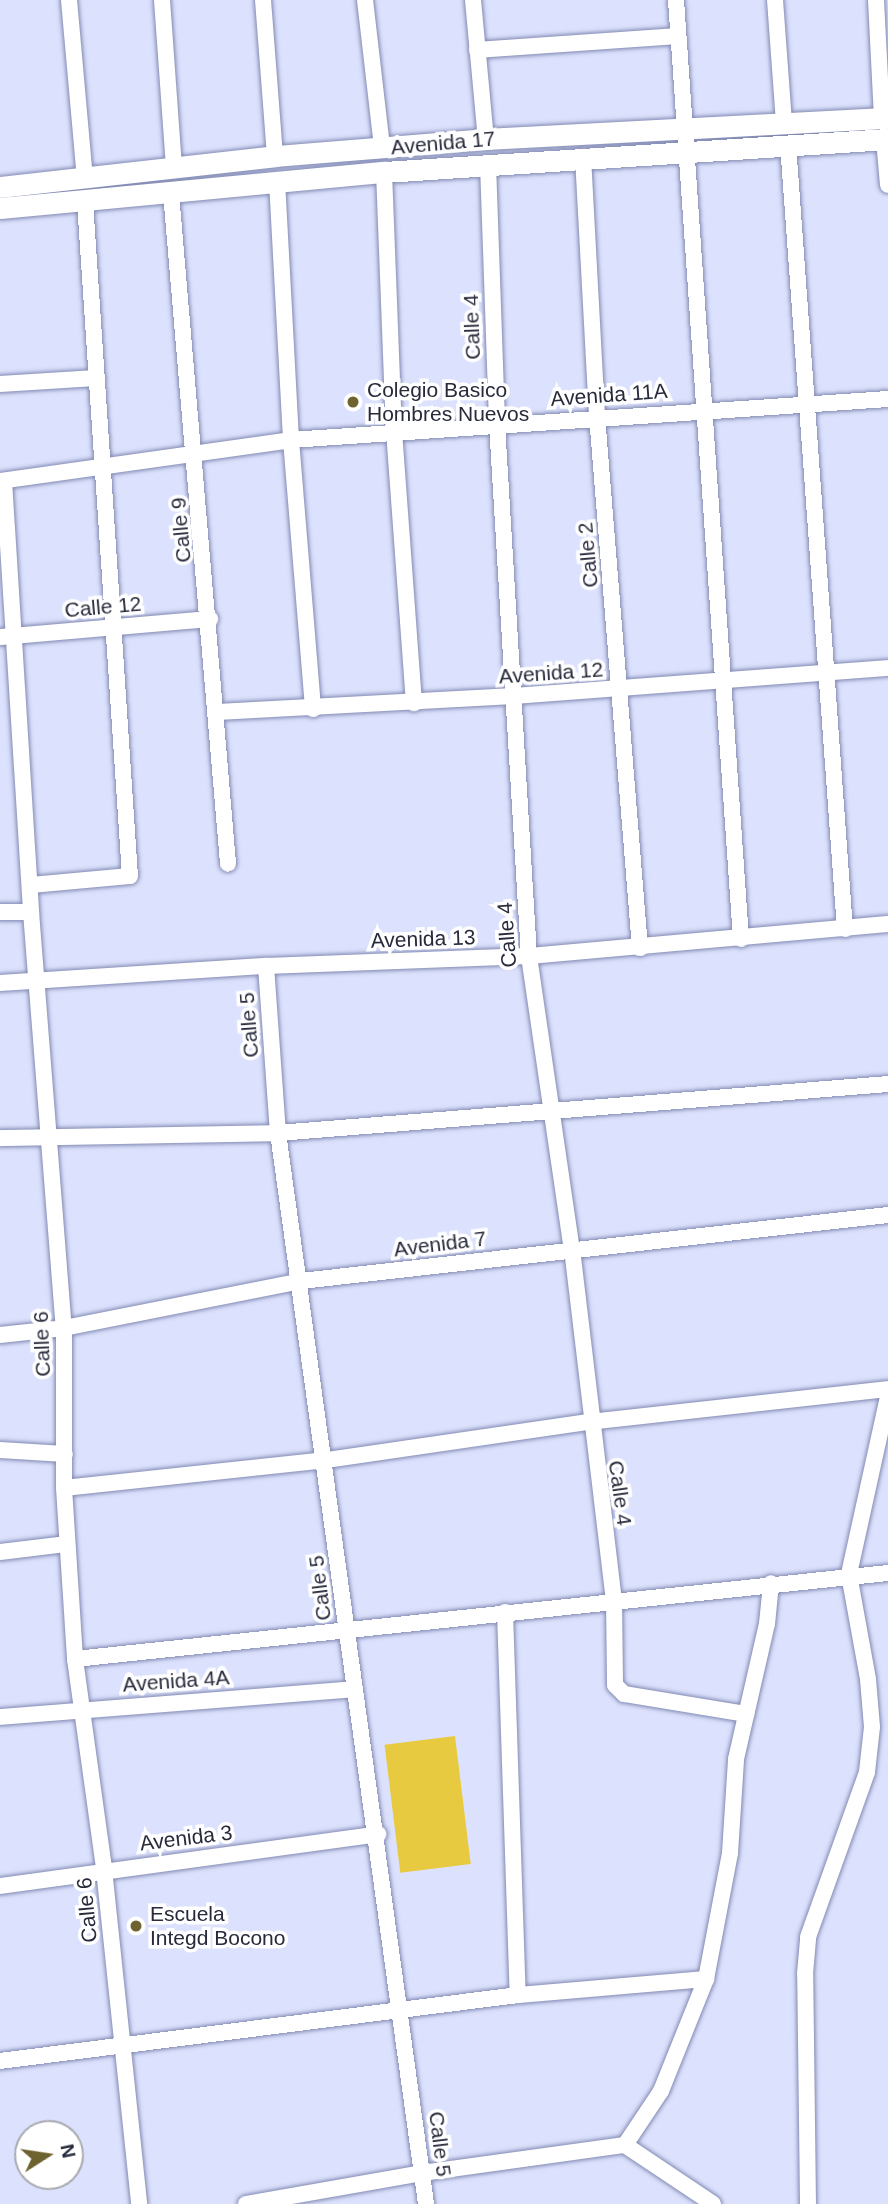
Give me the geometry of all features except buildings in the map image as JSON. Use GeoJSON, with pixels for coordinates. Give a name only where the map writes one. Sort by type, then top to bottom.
{"type":"FeatureCollection","features":[{"type":"Feature","properties":{"kind":"street"},"geometry":{"type":"LineString","coordinates":[[69,0],[85,178]]}},
{"type":"Feature","properties":{"kind":"street"},"geometry":{"type":"LineString","coordinates":[[162,0],[174,168]]}},
{"type":"Feature","properties":{"kind":"street"},"geometry":{"type":"LineString","coordinates":[[263,0],[275,156]]}},
{"type":"Feature","properties":{"kind":"street"},"geometry":{"type":"LineString","coordinates":[[365,0],[382,148]]}},
{"type":"Feature","properties":{"kind":"street"},"geometry":{"type":"LineString","coordinates":[[473,0],[486,139]]}},
{"type":"Feature","properties":{"kind":"street"},"geometry":{"type":"LineString","coordinates":[[676,0],[702,409],[726,680],[741,939]]}},
{"type":"Feature","properties":{"kind":"street"},"geometry":{"type":"LineString","coordinates":[[775,0],[808,403],[824,672],[845,929]]}},
{"type":"Feature","properties":{"kind":"street"},"geometry":{"type":"LineString","coordinates":[[876,0],[888,185]]}},
{"type":"Feature","properties":{"kind":"street"},"geometry":{"type":"LineString","coordinates":[[477,50],[678,36]]}},
{"type":"Feature","properties":{"kind":"street","name":"Avenida 17"},"geometry":{"type":"LineString","coordinates":[[0,187],[275,156],[486,139],[684,126],[786,134]]}},
{"type":"Feature","properties":{"kind":"street","name":"Avenida 17"},"geometry":{"type":"LineString","coordinates":[[0,208],[85,202],[277,181],[685,149],[786,134],[885,128]]}},
{"type":"Feature","properties":{"kind":"street","name":"Calle 2"},"geometry":{"type":"LineString","coordinates":[[583,157],[597,416],[640,948]]}},
{"type":"Feature","properties":{"kind":"street","name":"Calle 4"},"geometry":{"type":"LineString","coordinates":[[488,164],[497,424],[529,956],[572,1249],[589,1422],[614,1600],[615,1685],[624,1694],[746,1714]]}},
{"type":"Feature","properties":{"kind":"street"},"geometry":{"type":"LineString","coordinates":[[384,172],[394,431],[414,703]]}},
{"type":"Feature","properties":{"kind":"street"},"geometry":{"type":"LineString","coordinates":[[277,181],[291,440],[313,709]]}},
{"type":"Feature","properties":{"kind":"street","name":"Calle 9"},"geometry":{"type":"LineString","coordinates":[[171,192],[196,452],[228,864]]}},
{"type":"Feature","properties":{"kind":"street"},"geometry":{"type":"LineString","coordinates":[[31,885],[130,876],[85,202]]}},
{"type":"Feature","properties":{"kind":"street"},"geometry":{"type":"LineString","coordinates":[[0,384],[96,378]]}},
{"type":"Feature","properties":{"kind":"street","name":"Avenida 11A"},"geometry":{"type":"LineString","coordinates":[[2,481],[291,440],[597,416],[888,400]]}},
{"type":"Feature","properties":{"kind":"street","name":"Calle 6"},"geometry":{"type":"LineString","coordinates":[[2,481],[7,636],[31,885],[36,981],[64,1328],[64,1488],[75,1660],[104,1869],[120,2044],[139,2204]]}},
{"type":"Feature","properties":{"kind":"street","name":"Calle 12"},"geometry":{"type":"LineString","coordinates":[[7,636],[210,619]]}},
{"type":"Feature","properties":{"kind":"street","name":"Avenida 12"},"geometry":{"type":"LineString","coordinates":[[216,712],[414,703],[888,668]]}},
{"type":"Feature","properties":{"kind":"street"},"geometry":{"type":"LineString","coordinates":[[0,912],[31,912]]}},
{"type":"Feature","properties":{"kind":"street","name":"Avenida 13"},"geometry":{"type":"LineString","coordinates":[[0,983],[266,966],[529,956],[888,924]]}},
{"type":"Feature","properties":{"kind":"street","name":"Calle 5"},"geometry":{"type":"LineString","coordinates":[[266,966],[278,1133],[327,1460],[346,1629],[378,1834],[426,2204]]}},
{"type":"Feature","properties":{"kind":"street"},"geometry":{"type":"LineString","coordinates":[[0,1138],[49,1135],[278,1133],[888,1084]]}},
{"type":"Feature","properties":{"kind":"street","name":"Avenida 7"},"geometry":{"type":"LineString","coordinates":[[0,1335],[64,1328],[208,1297],[301,1281],[888,1215]]}},
{"type":"Feature","properties":{"kind":"street"},"geometry":{"type":"LineString","coordinates":[[64,1488],[327,1460],[589,1422],[888,1390]]}},
{"type":"Feature","properties":{"kind":"street"},"geometry":{"type":"LineString","coordinates":[[808,2204],[804,1974],[808,1937],[867,1772],[872,1727],[849,1574],[888,1397]]}},
{"type":"Feature","properties":{"kind":"street"},"geometry":{"type":"LineString","coordinates":[[0,1450],[65,1454]]}},
{"type":"Feature","properties":{"kind":"street"},"geometry":{"type":"LineString","coordinates":[[0,1552],[66,1544]]}},
{"type":"Feature","properties":{"kind":"street"},"geometry":{"type":"LineString","coordinates":[[75,1660],[849,1574],[888,1573]]}},
{"type":"Feature","properties":{"kind":"street"},"geometry":{"type":"LineString","coordinates":[[625,2145],[661,2091],[706,1979],[730,1853],[736,1759],[767,1625],[771,1583]]}},
{"type":"Feature","properties":{"kind":"street"},"geometry":{"type":"LineString","coordinates":[[505,1612],[518,1994]]}},
{"type":"Feature","properties":{"kind":"street","name":"Avenida 4A"},"geometry":{"type":"LineString","coordinates":[[0,1717],[355,1689]]}},
{"type":"Feature","properties":{"kind":"street","name":"Avenida 3"},"geometry":{"type":"LineString","coordinates":[[0,1886],[104,1869],[378,1834]]}},
{"type":"Feature","properties":{"kind":"street"},"geometry":{"type":"LineString","coordinates":[[0,2061],[518,1994],[706,1979]]}},
{"type":"Feature","properties":{"kind":"street"},"geometry":{"type":"LineString","coordinates":[[246,2204],[422,2173],[625,2145],[713,2204]]}},
{"type":"Feature","properties":{"kind":"shaded area"},"geometry":{"type":"Polygon","coordinates":[[[455,1736],[471,1864],[400,1873],[385,1745],[455,1736]]]}},
{"type":"Feature","properties":{"kind":"place","name":"Colegio Basico Hombres Nuevos"},"geometry":{"type":"Point","coordinates":[353,402]}},
{"type":"Feature","properties":{"kind":"place","name":"Escuela Integd Bocono"},"geometry":{"type":"Point","coordinates":[136,1926]}}]}
